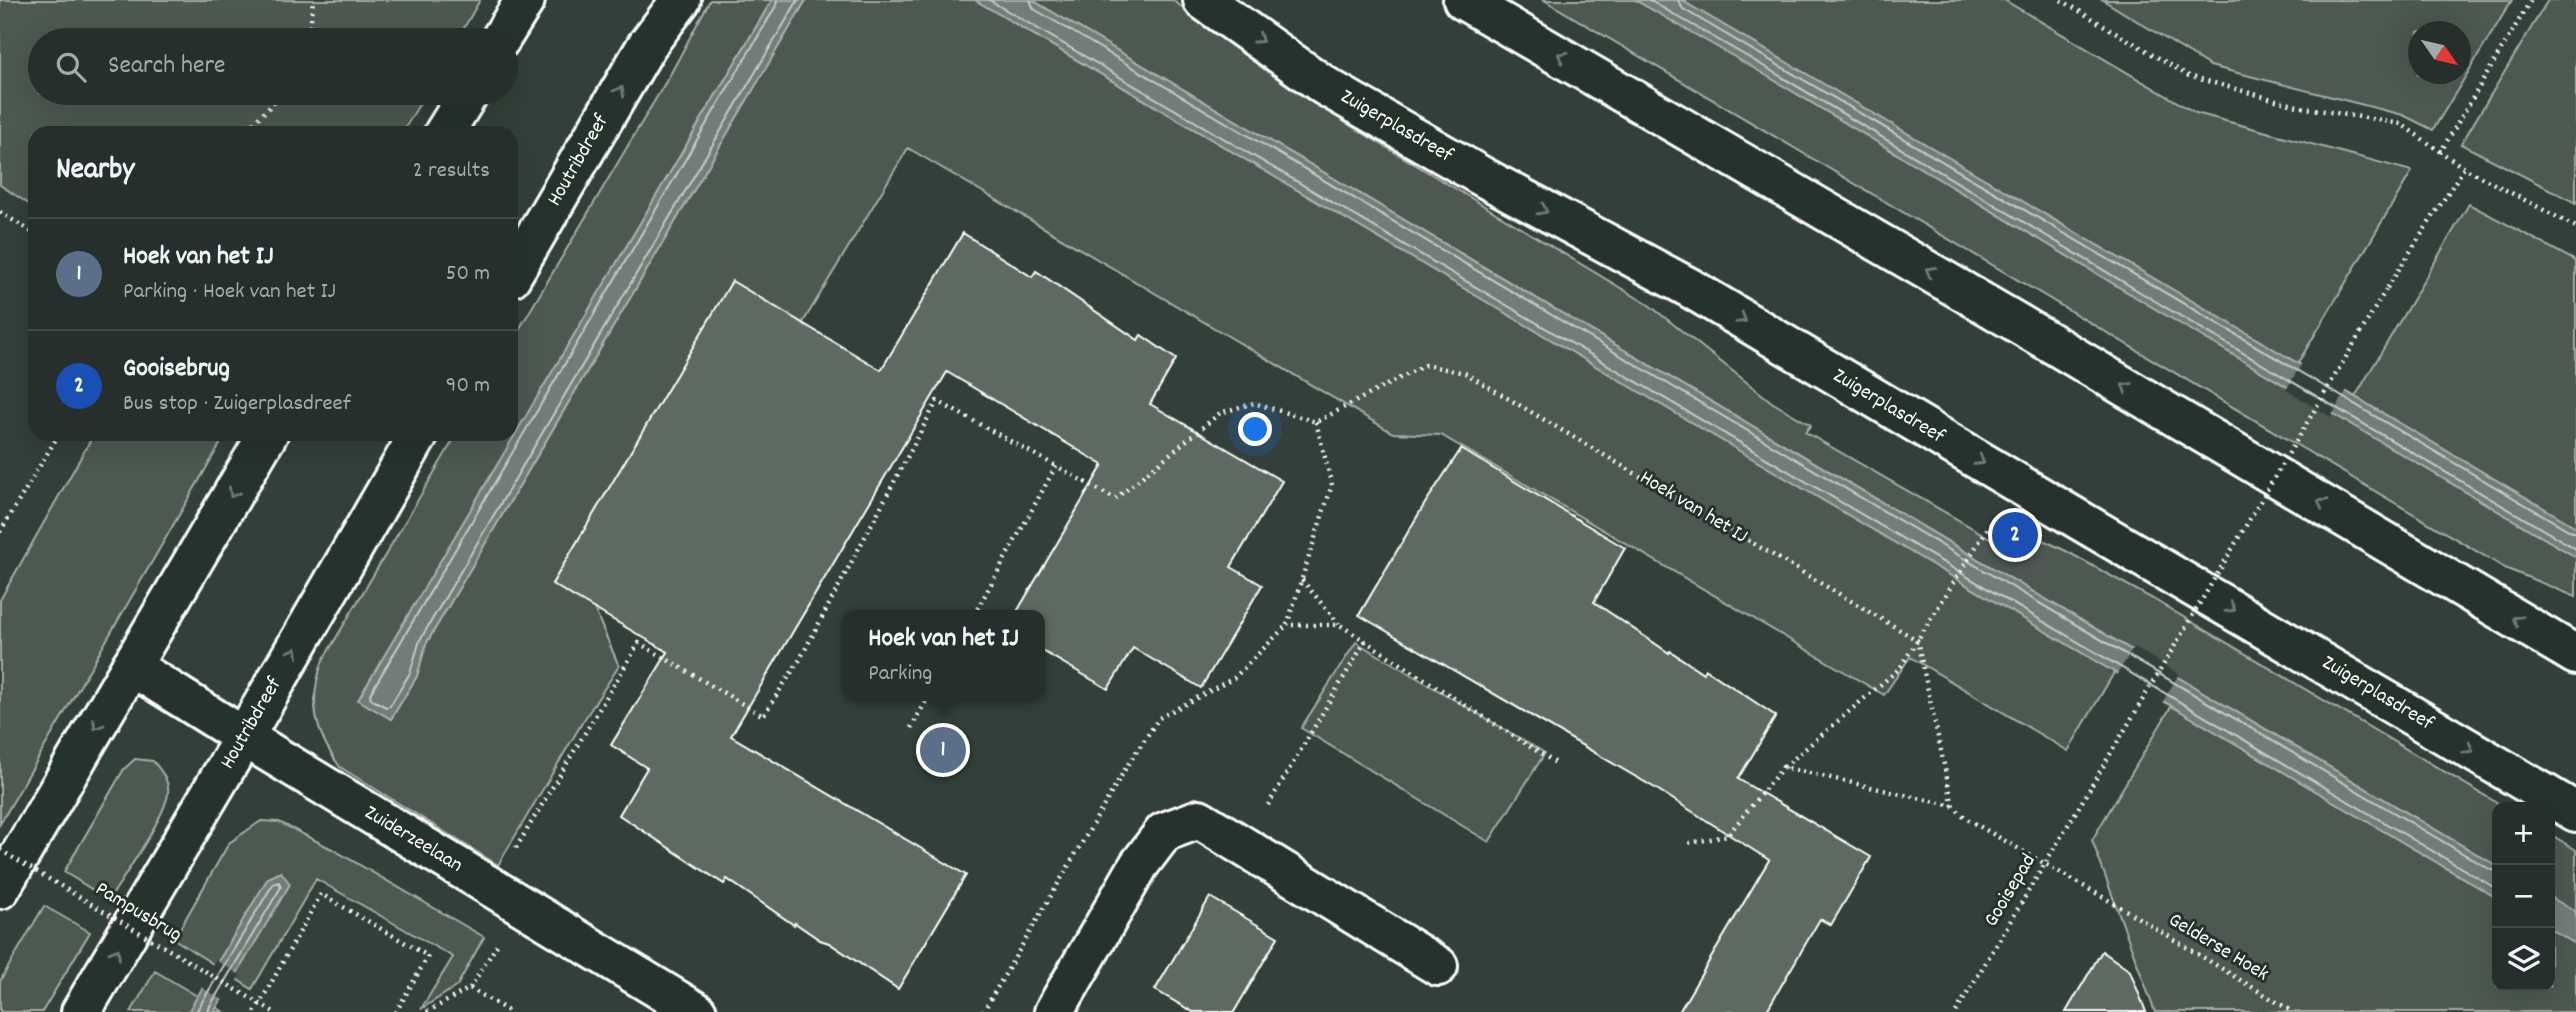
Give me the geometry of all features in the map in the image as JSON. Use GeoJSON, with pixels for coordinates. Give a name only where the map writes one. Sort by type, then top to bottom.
{"type":"FeatureCollection","features":[{"type":"Feature","properties":{"kind":"main road"},"geometry":{"type":"LineString","coordinates":[[508,28],[525,0]]}},
{"type":"Feature","properties":{"kind":"main road","name":"Houtribdreef"},"geometry":{"type":"LineString","coordinates":[[647,45],[661,0]]}},
{"type":"Feature","properties":{"kind":"main road","name":"Houtribdreef"},"geometry":{"type":"LineString","coordinates":[[518,265],[647,45],[681,0]]}},
{"type":"Feature","properties":{"kind":"main road","name":"Zuigerplasdreef"},"geometry":{"type":"LineString","coordinates":[[1203,0],[1325,86],[1483,177],[1690,288],[2576,811]]}},
{"type":"Feature","properties":{"kind":"main road"},"geometry":{"type":"LineString","coordinates":[[1463,0],[2014,321],[2576,655]]}},
{"type":"Feature","properties":{"kind":"main road"},"geometry":{"type":"LineString","coordinates":[[448,126],[462,105]]}},
{"type":"Feature","properties":{"kind":"main road"},"geometry":{"type":"LineString","coordinates":[[0,889],[264,441]]}},
{"type":"Feature","properties":{"kind":"main road","name":"Houtribdreef"},"geometry":{"type":"LineString","coordinates":[[82,1012],[415,441]]}},
{"type":"Feature","properties":{"kind":"main road","name":"Zuiderzeelaan"},"geometry":{"type":"LineString","coordinates":[[131,666],[696,1012]]}},
{"type":"Feature","properties":{"kind":"main road"},"geometry":{"type":"LineString","coordinates":[[1054,1012],[1139,865],[1164,832],[1199,820],[1244,845],[1438,966]]}},
{"type":"Feature","properties":{"kind":"path"},"geometry":{"type":"LineString","coordinates":[[310,28],[313,0]]}},
{"type":"Feature","properties":{"kind":"path"},"geometry":{"type":"LineString","coordinates":[[2061,0],[2189,76],[2301,107],[2401,124],[2464,168],[2576,227]]}},
{"type":"Feature","properties":{"kind":"path"},"geometry":{"type":"LineString","coordinates":[[2440,153],[2531,0]]}},
{"type":"Feature","properties":{"kind":"path"},"geometry":{"type":"LineString","coordinates":[[250,126],[272,105]]}},
{"type":"Feature","properties":{"kind":"path","name":"Gooisepad"},"geometry":{"type":"LineString","coordinates":[[1956,1012],[2387,288],[2464,168]]}},
{"type":"Feature","properties":{"kind":"path"},"geometry":{"type":"LineString","coordinates":[[0,212],[28,230]]}},
{"type":"Feature","properties":{"kind":"path","name":"Hoek van het IJ"},"geometry":{"type":"LineString","coordinates":[[1316,422],[1425,365],[1465,373],[1917,640]]}},
{"type":"Feature","properties":{"kind":"path"},"geometry":{"type":"LineString","coordinates":[[427,1012],[470,988],[507,897],[639,643],[763,716],[799,661],[937,401],[1115,499],[1220,413],[1254,403],[1316,422],[1332,485],[1287,625],[1234,678],[1159,718],[1127,766],[983,1012]]}},
{"type":"Feature","properties":{"kind":"path"},"geometry":{"type":"LineString","coordinates":[[0,533],[55,441]]}},
{"type":"Feature","properties":{"kind":"path"},"geometry":{"type":"LineString","coordinates":[[977,610],[1056,466]]}},
{"type":"Feature","properties":{"kind":"path"},"geometry":{"type":"LineString","coordinates":[[1689,843],[1727,836],[1783,767],[1900,668],[1991,523]]}},
{"type":"Feature","properties":{"kind":"path"},"geometry":{"type":"LineString","coordinates":[[1301,580],[1340,625],[1559,765]]}},
{"type":"Feature","properties":{"kind":"path"},"geometry":{"type":"LineString","coordinates":[[1287,625],[1340,625]]}},
{"type":"Feature","properties":{"kind":"path"},"geometry":{"type":"LineString","coordinates":[[1244,845],[1366,640]]}},
{"type":"Feature","properties":{"kind":"path"},"geometry":{"type":"LineString","coordinates":[[1783,767],[1952,806],[1917,640]]}},
{"type":"Feature","properties":{"kind":"path"},"geometry":{"type":"LineString","coordinates":[[911,728],[926,701]]}},
{"type":"Feature","properties":{"kind":"path","name":"Gelderse Hoek"},"geometry":{"type":"LineString","coordinates":[[1952,806],[1967,819],[2127,911],[2292,1012]]}},
{"type":"Feature","properties":{"kind":"path","name":"Pampusbrug"},"geometry":{"type":"LineString","coordinates":[[0,850],[274,1012]]}},
{"type":"Feature","properties":{"kind":"path"},"geometry":{"type":"LineString","coordinates":[[254,1012],[321,894],[428,956],[396,1012]]}},
{"type":"Feature","properties":{"kind":"path"},"geometry":{"type":"LineString","coordinates":[[470,988],[510,1012]]}},
{"type":"Feature","properties":{"kind":"shaded area"},"geometry":{"type":"Polygon","coordinates":[[[0,0],[480,0],[464,28],[28,28],[28,105],[419,105],[406,126],[28,126],[28,203],[0,185],[0,0]]]}},
{"type":"Feature","properties":{"kind":"shaded area"},"geometry":{"type":"Polygon","coordinates":[[[710,0],[772,0],[518,431],[518,331],[671,73],[710,0]]]}},
{"type":"Feature","properties":{"kind":"shaded area"},"geometry":{"type":"Polygon","coordinates":[[[806,0],[975,0],[2115,671],[2068,751],[1910,657],[1884,695],[1441,435],[1393,433],[908,148],[790,344],[587,592],[619,666],[498,865],[340,767],[324,741],[316,716],[316,689],[323,660],[453,441],[512,441],[359,700],[391,719],[417,676],[426,644],[806,0]]]}},
{"type":"Feature","properties":{"kind":"shaded area"},"geometry":{"type":"Polygon","coordinates":[[[1032,0],[1172,0],[1346,123],[1649,305],[1773,403],[1811,425],[1805,432],[2009,549],[2022,530],[2066,551],[2153,599],[2496,802],[2492,802],[2492,863],[1032,0]]]}},
{"type":"Feature","properties":{"kind":"shaded area"},"geometry":{"type":"Polygon","coordinates":[[[1544,0],[2004,0],[2196,113],[2412,171],[2298,363],[2355,397],[2469,204],[2576,261],[2576,597],[2505,568],[1544,0]]]}},
{"type":"Feature","properties":{"kind":"shaded area"},"geometry":{"type":"Polygon","coordinates":[[[2103,0],[2512,0],[2471,67],[2471,21],[2408,21],[2408,84],[2461,84],[2433,130],[2403,115],[2210,66],[2103,0]]]}},
{"type":"Feature","properties":{"kind":"shaded area"},"geometry":{"type":"Polygon","coordinates":[[[2548,0],[2576,0],[2576,203],[2461,144],[2548,0]]]}},
{"type":"Feature","properties":{"kind":"shaded area"},"geometry":{"type":"Polygon","coordinates":[[[90,441],[222,441],[0,824],[0,600],[90,441]]]}},
{"type":"Feature","properties":{"kind":"shaded area"},"geometry":{"type":"Polygon","coordinates":[[[1356,642],[1545,753],[1489,842],[1301,728],[1356,642]]]}},
{"type":"Feature","properties":{"kind":"shaded area"},"geometry":{"type":"Polygon","coordinates":[[[2172,705],[2492,895],[2492,991],[2555,991],[2555,932],[2576,944],[2576,1012],[2155,1012],[2092,840],[2172,705]]]}},
{"type":"Feature","properties":{"kind":"shaded area"},"geometry":{"type":"Polygon","coordinates":[[[135,759],[153,761],[166,780],[168,794],[152,832],[109,900],[64,872],[124,769],[135,759]]]}},
{"type":"Feature","properties":{"kind":"shaded area"},"geometry":{"type":"Polygon","coordinates":[[[261,821],[279,822],[332,849],[484,937],[457,986],[421,1009],[453,957],[316,879],[252,989],[174,939],[229,843],[261,821]]]}},
{"type":"Feature","properties":{"kind":"shaded area"},"geometry":{"type":"Polygon","coordinates":[[[2555,837],[2576,850],[2576,912],[2555,900],[2555,837]]]}},
{"type":"Feature","properties":{"kind":"shaded area"},"geometry":{"type":"Polygon","coordinates":[[[44,906],[90,932],[42,1012],[0,1012],[0,981],[44,906]]]}},
{"type":"Feature","properties":{"kind":"shaded area"},"geometry":{"type":"Polygon","coordinates":[[[155,971],[224,1012],[131,1012],[155,971]]]}},
{"type":"Feature","properties":{"kind":"water"},"geometry":{"type":"Polygon","coordinates":[[[772,0],[806,0],[426,644],[417,676],[391,719],[358,700],[511,441],[518,441],[518,429],[772,0]]]}},
{"type":"Feature","properties":{"kind":"water"},"geometry":{"type":"Polygon","coordinates":[[[975,0],[1032,0],[2492,863],[2492,895],[975,0]]]}},
{"type":"Feature","properties":{"kind":"water"},"geometry":{"type":"Polygon","coordinates":[[[1635,0],[1681,0],[2576,527],[2576,557],[1757,70],[1635,0]]]}},
{"type":"Feature","properties":{"kind":"water"},"geometry":{"type":"Polygon","coordinates":[[[281,872],[290,884],[214,1012],[188,1012],[268,878],[281,872]]]}},
{"type":"Feature","properties":{"kind":"water"},"geometry":{"type":"Polygon","coordinates":[[[2555,900],[2576,912],[2576,944],[2555,932],[2555,900]]]}},
{"type":"Feature","properties":{"kind":"pier"},"geometry":{"type":"Polygon","coordinates":[[[2303,361],[2348,388],[2331,417],[2286,390],[2303,361]]]}},
{"type":"Feature","properties":{"kind":"pier"},"geometry":{"type":"Polygon","coordinates":[[[2134,647],[2179,674],[2162,703],[2116,676],[2134,647]]]}},
{"type":"Feature","properties":{"kind":"pier"},"geometry":{"type":"Polygon","coordinates":[[[215,960],[240,975],[225,1001],[199,986],[215,960]]]}},
{"type":"Feature","properties":{"kind":"building"},"geometry":{"type":"Polygon","coordinates":[[[963,233],[1032,277],[1036,271],[1138,340],[1141,335],[1176,359],[1150,404],[1282,481],[1231,567],[1262,585],[1201,688],[1133,648],[1108,689],[1045,652],[1045,610],[1018,610],[1103,465],[947,372],[731,736],[966,875],[898,989],[829,943],[795,923],[794,925],[727,879],[724,884],[619,815],[647,768],[611,745],[668,652],[552,584],[732,281],[881,370],[963,233]]]}},
{"type":"Feature","properties":{"kind":"building"},"geometry":{"type":"Polygon","coordinates":[[[1461,449],[1625,548],[1594,602],[1669,653],[1670,651],[1703,673],[1705,669],[1776,716],[1738,779],[1871,857],[1831,925],[1820,919],[1766,1012],[1679,1012],[1769,860],[1655,788],[1359,615],[1424,505],[1461,449]]]}},
{"type":"Feature","properties":{"kind":"building"},"geometry":{"type":"Polygon","coordinates":[[[1210,897],[1278,937],[1234,1012],[1193,1012],[1155,990],[1210,897]]]}},
{"type":"Feature","properties":{"kind":"building"},"geometry":{"type":"Polygon","coordinates":[[[2102,951],[2130,971],[2146,1012],[2066,1012],[2102,951]]]}},
{"type":"Feature","properties":{"kind":"place","name":"Gooisebrug"},"geometry":{"type":"Point","coordinates":[2015,535]}},
{"type":"Feature","properties":{"kind":"place","name":"Hoek van het IJ"},"geometry":{"type":"Point","coordinates":[943,750]}}]}
